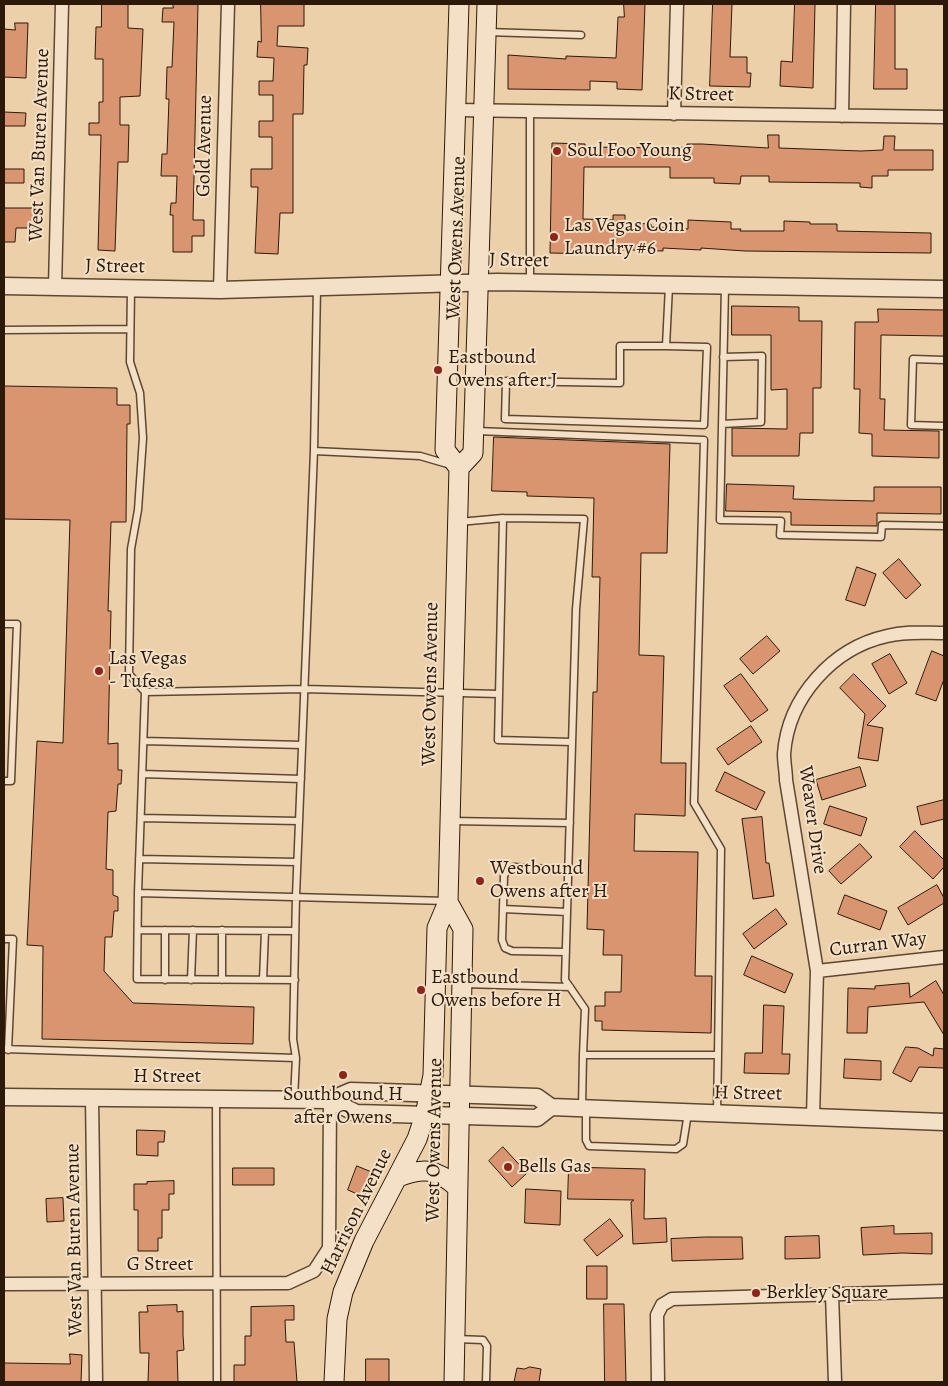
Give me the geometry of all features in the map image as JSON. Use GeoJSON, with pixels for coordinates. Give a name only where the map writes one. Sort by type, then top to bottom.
{"type":"FeatureCollection","features":[{"type":"Feature","properties":{"kind":"main road","name":"West Owens Avenue"},"geometry":{"type":"LineString","coordinates":[[430,1094],[433,1075],[437,928],[448,902],[451,821],[459,468],[445,450],[458,4]]}},
{"type":"Feature","properties":{"kind":"main road","name":"West Owens Avenue"},"geometry":{"type":"LineString","coordinates":[[459,468],[473,453],[487,4]]}},
{"type":"Feature","properties":{"kind":"main road","name":"West Owens Avenue"},"geometry":{"type":"LineString","coordinates":[[448,902],[463,929],[458,1095],[454,1382]]}},
{"type":"Feature","properties":{"kind":"main road","name":"Harrison Avenue"},"geometry":{"type":"LineString","coordinates":[[334,1382],[336,1319],[343,1292],[364,1241],[417,1139],[430,1094]]}},
{"type":"Feature","properties":{"kind":"main road"},"geometry":{"type":"LineString","coordinates":[[398,1178],[415,1170],[430,1171],[443,1175],[457,1188]]}},
{"type":"Feature","properties":{"kind":"street","name":"West Van Buren Avenue"},"geometry":{"type":"LineString","coordinates":[[55,287],[62,4]]}},
{"type":"Feature","properties":{"kind":"street","name":"Gold Avenue"},"geometry":{"type":"LineString","coordinates":[[220,290],[228,4]]}},
{"type":"Feature","properties":{"kind":"street"},"geometry":{"type":"LineString","coordinates":[[674,114],[677,4]]}},
{"type":"Feature","properties":{"kind":"street"},"geometry":{"type":"LineString","coordinates":[[842,116],[844,4]]}},
{"type":"Feature","properties":{"kind":"street","name":"K Street"},"geometry":{"type":"LineString","coordinates":[[456,110],[944,117]]}},
{"type":"Feature","properties":{"kind":"street","name":"J Street"},"geometry":{"type":"LineString","coordinates":[[4,286],[220,290],[530,282],[725,287],[944,289]]}},
{"type":"Feature","properties":{"kind":"street","name":"Weaver Drive"},"geometry":{"type":"LineString","coordinates":[[813,1116],[817,971],[786,772],[785,747],[795,710],[818,676],[849,651],[888,636],[909,633],[944,633]]}},
{"type":"Feature","properties":{"kind":"street","name":"Curran Way"},"geometry":{"type":"LineString","coordinates":[[817,971],[944,957]]}},
{"type":"Feature","properties":{"kind":"street","name":"H Street"},"geometry":{"type":"LineString","coordinates":[[4,1097],[330,1100],[351,1091],[537,1097],[551,1107],[944,1122]]}},
{"type":"Feature","properties":{"kind":"street","name":"West Van Buren Avenue"},"geometry":{"type":"LineString","coordinates":[[92,1098],[96,1382]]}},
{"type":"Feature","properties":{"kind":"street","name":"H Street"},"geometry":{"type":"LineString","coordinates":[[330,1100],[356,1113],[537,1118],[551,1107]]}},
{"type":"Feature","properties":{"kind":"street","name":"Harrison Avenue"},"geometry":{"type":"LineString","coordinates":[[314,1271],[329,1248],[330,1100]]}},
{"type":"Feature","properties":{"kind":"street","name":"G Street"},"geometry":{"type":"LineString","coordinates":[[4,1284],[288,1283],[314,1271]]}},
{"type":"Feature","properties":{"kind":"street"},"geometry":{"type":"LineString","coordinates":[[658,1382],[657,1315],[662,1306],[672,1298],[944,1291]]}},
{"type":"Feature","properties":{"kind":"street"},"geometry":{"type":"LineString","coordinates":[[832,1294],[834,1382]]}},
{"type":"Feature","properties":{"kind":"lane"},"geometry":{"type":"LineString","coordinates":[[486,32],[581,35]]}},
{"type":"Feature","properties":{"kind":"lane"},"geometry":{"type":"LineString","coordinates":[[530,112],[530,282]]}},
{"type":"Feature","properties":{"kind":"lane"},"geometry":{"type":"LineString","coordinates":[[666,346],[670,285]]}},
{"type":"Feature","properties":{"kind":"lane"},"geometry":{"type":"LineString","coordinates":[[294,1099],[296,1058],[293,1039],[295,931],[314,451],[317,287]]}},
{"type":"Feature","properties":{"kind":"lane"},"geometry":{"type":"LineString","coordinates":[[725,287],[720,520],[781,521],[780,535],[881,537],[882,525],[944,526]]}},
{"type":"Feature","properties":{"kind":"lane"},"geometry":{"type":"LineString","coordinates":[[131,288],[130,362],[140,393],[143,438],[138,510],[132,549],[129,674],[145,692],[137,979],[295,980]]}},
{"type":"Feature","properties":{"kind":"lane"},"geometry":{"type":"LineString","coordinates":[[4,330],[129,329]]}},
{"type":"Feature","properties":{"kind":"lane"},"geometry":{"type":"LineString","coordinates":[[620,346],[666,346],[707,347],[704,425],[505,419],[506,381],[620,383],[620,346]]}},
{"type":"Feature","properties":{"kind":"lane"},"geometry":{"type":"LineString","coordinates":[[722,424],[761,422],[762,356],[723,357]]}},
{"type":"Feature","properties":{"kind":"lane"},"geometry":{"type":"LineString","coordinates":[[944,360],[913,359],[912,425],[944,426]]}},
{"type":"Feature","properties":{"kind":"lane"},"geometry":{"type":"LineString","coordinates":[[474,431],[704,440],[694,803],[720,849],[717,1114]]}},
{"type":"Feature","properties":{"kind":"lane"},"geometry":{"type":"LineString","coordinates":[[314,451],[420,456],[459,468]]}},
{"type":"Feature","properties":{"kind":"lane"},"geometry":{"type":"LineString","coordinates":[[458,522],[503,518],[584,519],[576,609],[565,980],[585,1009],[583,1055],[586,1140],[589,1146],[676,1148],[683,1144],[688,1113]]}},
{"type":"Feature","properties":{"kind":"lane"},"geometry":{"type":"LineString","coordinates":[[503,518],[498,740],[572,742]]}},
{"type":"Feature","properties":{"kind":"lane"},"geometry":{"type":"LineString","coordinates":[[4,624],[17,624],[11,781],[4,781]]}},
{"type":"Feature","properties":{"kind":"lane"},"geometry":{"type":"LineString","coordinates":[[145,692],[304,689],[499,694]]}},
{"type":"Feature","properties":{"kind":"lane"},"geometry":{"type":"LineString","coordinates":[[144,742],[302,745]]}},
{"type":"Feature","properties":{"kind":"lane"},"geometry":{"type":"LineString","coordinates":[[142,774],[301,779]]}},
{"type":"Feature","properties":{"kind":"lane"},"geometry":{"type":"LineString","coordinates":[[141,818],[299,822]]}},
{"type":"Feature","properties":{"kind":"lane"},"geometry":{"type":"LineString","coordinates":[[451,821],[570,823]]}},
{"type":"Feature","properties":{"kind":"lane"},"geometry":{"type":"LineString","coordinates":[[139,859],[297,862]]}},
{"type":"Feature","properties":{"kind":"lane"},"geometry":{"type":"LineString","coordinates":[[566,952],[512,951],[505,948],[502,940],[504,876],[507,870],[514,867],[568,870]]}},
{"type":"Feature","properties":{"kind":"lane"},"geometry":{"type":"LineString","coordinates":[[138,893],[296,896],[448,902]]}},
{"type":"Feature","properties":{"kind":"lane"},"geometry":{"type":"LineString","coordinates":[[503,909],[567,912]]}},
{"type":"Feature","properties":{"kind":"lane"},"geometry":{"type":"LineString","coordinates":[[138,930],[295,931]]}},
{"type":"Feature","properties":{"kind":"lane"},"geometry":{"type":"LineString","coordinates":[[165,930],[165,980]]}},
{"type":"Feature","properties":{"kind":"lane"},"geometry":{"type":"LineString","coordinates":[[191,980],[193,930]]}},
{"type":"Feature","properties":{"kind":"lane"},"geometry":{"type":"LineString","coordinates":[[222,930],[222,980]]}},
{"type":"Feature","properties":{"kind":"lane"},"geometry":{"type":"LineString","coordinates":[[263,980],[265,931]]}},
{"type":"Feature","properties":{"kind":"lane"},"geometry":{"type":"LineString","coordinates":[[4,939],[12,939],[6,1049],[296,1058]]}},
{"type":"Feature","properties":{"kind":"lane"},"geometry":{"type":"LineString","coordinates":[[462,984],[570,987]]}},
{"type":"Feature","properties":{"kind":"lane"},"geometry":{"type":"LineString","coordinates":[[583,1055],[718,1055]]}},
{"type":"Feature","properties":{"kind":"lane"},"geometry":{"type":"LineString","coordinates":[[216,1099],[217,1382]]}},
{"type":"Feature","properties":{"kind":"lane"},"geometry":{"type":"LineString","coordinates":[[455,1339],[483,1340],[487,1346],[486,1382]]}},
{"type":"Feature","properties":{"kind":"building"},"geometry":{"type":"Polygon","coordinates":[[[102,4],[128,4],[128,28],[143,29],[140,96],[120,97],[120,125],[129,125],[128,162],[118,162],[115,251],[98,250],[101,135],[89,135],[89,123],[99,123],[99,102],[103,102],[103,59],[95,59],[96,27],[101,27],[102,4]]]}},
{"type":"Feature","properties":{"kind":"building"},"geometry":{"type":"Polygon","coordinates":[[[173,4],[198,4],[193,220],[204,220],[204,236],[192,236],[192,252],[173,252],[173,215],[170,215],[171,203],[176,203],[177,176],[161,176],[162,154],[167,154],[169,99],[166,99],[167,67],[172,67],[174,22],[162,22],[163,8],[173,8],[173,4]]]}},
{"type":"Feature","properties":{"kind":"building"},"geometry":{"type":"Polygon","coordinates":[[[261,4],[304,4],[304,26],[278,26],[277,46],[308,48],[307,65],[304,65],[303,114],[293,114],[293,213],[280,213],[278,254],[255,253],[258,187],[251,187],[251,169],[272,169],[272,137],[259,137],[259,121],[273,121],[273,95],[259,95],[259,81],[273,81],[274,58],[257,57],[258,41],[261,42],[261,4]]]}},
{"type":"Feature","properties":{"kind":"building"},"geometry":{"type":"Polygon","coordinates":[[[624,4],[645,4],[642,90],[617,89],[617,82],[590,81],[590,90],[508,89],[508,55],[566,59],[566,56],[616,58],[618,17],[624,17],[624,4]]]}},
{"type":"Feature","properties":{"kind":"building"},"geometry":{"type":"Polygon","coordinates":[[[713,4],[732,4],[730,57],[747,57],[747,73],[751,73],[750,87],[710,86],[713,4]]]}},
{"type":"Feature","properties":{"kind":"building"},"geometry":{"type":"Polygon","coordinates":[[[795,4],[815,4],[813,88],[780,86],[781,61],[792,62],[795,4]]]}},
{"type":"Feature","properties":{"kind":"building"},"geometry":{"type":"Polygon","coordinates":[[[876,4],[895,4],[895,69],[907,69],[907,89],[874,89],[876,4]]]}},
{"type":"Feature","properties":{"kind":"building"},"geometry":{"type":"Polygon","coordinates":[[[15,23],[28,23],[26,78],[4,77],[4,29],[15,30],[15,23]]]}},
{"type":"Feature","properties":{"kind":"building"},"geometry":{"type":"Polygon","coordinates":[[[4,112],[26,113],[25,126],[4,126],[4,112]]]}},
{"type":"Feature","properties":{"kind":"building"},"geometry":{"type":"Polygon","coordinates":[[[768,135],[779,135],[779,148],[861,151],[883,150],[884,136],[895,136],[894,150],[933,150],[933,170],[888,170],[888,176],[872,176],[872,188],[860,187],[860,183],[769,182],[769,176],[741,176],[740,184],[714,183],[714,178],[670,178],[670,167],[584,167],[583,219],[613,220],[613,215],[625,215],[625,223],[651,224],[651,227],[688,229],[688,220],[731,222],[731,229],[741,229],[740,231],[784,231],[784,221],[810,222],[810,224],[837,224],[837,231],[931,233],[931,253],[663,248],[663,251],[600,249],[600,254],[550,253],[552,143],[585,144],[585,147],[670,148],[687,147],[687,144],[702,144],[768,148],[768,135]]]}},
{"type":"Feature","properties":{"kind":"building"},"geometry":{"type":"Polygon","coordinates":[[[4,169],[24,169],[24,183],[4,183],[4,169]]]}},
{"type":"Feature","properties":{"kind":"building"},"geometry":{"type":"Polygon","coordinates":[[[4,208],[35,208],[35,228],[16,228],[15,242],[4,242],[4,208]]]}},
{"type":"Feature","properties":{"kind":"building"},"geometry":{"type":"Polygon","coordinates":[[[732,306],[799,307],[799,321],[822,321],[821,388],[813,388],[813,433],[800,433],[799,456],[732,456],[732,428],[787,429],[787,389],[771,390],[771,335],[732,335],[732,306]]]}},
{"type":"Feature","properties":{"kind":"building"},"geometry":{"type":"Polygon","coordinates":[[[878,309],[944,310],[944,336],[881,335],[880,399],[885,399],[884,430],[939,431],[939,458],[872,456],[872,434],[859,433],[860,389],[854,389],[855,322],[878,322],[878,309]]]}},
{"type":"Feature","properties":{"kind":"building"},"geometry":{"type":"Polygon","coordinates":[[[4,386],[117,388],[117,405],[130,405],[130,424],[127,424],[126,522],[111,522],[108,611],[111,611],[108,744],[118,743],[118,770],[122,770],[121,784],[118,784],[116,811],[108,812],[106,869],[113,870],[113,895],[118,897],[118,911],[114,911],[112,937],[105,937],[104,971],[133,1003],[254,1007],[253,1044],[42,1039],[43,946],[27,945],[37,741],[63,743],[70,520],[4,519],[4,386]]]}},
{"type":"Feature","properties":{"kind":"building"},"geometry":{"type":"Polygon","coordinates":[[[494,437],[670,444],[667,553],[641,553],[639,655],[664,656],[661,763],[686,763],[685,816],[635,814],[634,851],[698,852],[695,976],[712,976],[711,1033],[602,1030],[602,1021],[595,1021],[595,1006],[605,1006],[605,992],[621,992],[622,955],[603,955],[604,930],[587,929],[593,692],[597,692],[600,577],[592,577],[594,498],[527,496],[527,492],[492,491],[494,437]]]}},
{"type":"Feature","properties":{"kind":"building"},"geometry":{"type":"Polygon","coordinates":[[[727,484],[794,486],[793,499],[874,501],[874,487],[941,487],[941,514],[877,513],[877,526],[791,525],[791,512],[726,511],[727,484]]]}},
{"type":"Feature","properties":{"kind":"building"},"geometry":{"type":"Polygon","coordinates":[[[899,559],[921,585],[906,599],[883,573],[899,559]]]}},
{"type":"Feature","properties":{"kind":"building"},"geometry":{"type":"Polygon","coordinates":[[[857,567],[876,574],[865,606],[846,600],[857,567]]]}},
{"type":"Feature","properties":{"kind":"building"},"geometry":{"type":"Polygon","coordinates":[[[767,636],[780,651],[753,674],[740,659],[767,636]]]}},
{"type":"Feature","properties":{"kind":"building"},"geometry":{"type":"Polygon","coordinates":[[[932,651],[944,656],[944,679],[936,701],[916,694],[932,651]]]}},
{"type":"Feature","properties":{"kind":"building"},"geometry":{"type":"Polygon","coordinates":[[[890,654],[907,683],[889,694],[872,664],[890,654]]]}},
{"type":"Feature","properties":{"kind":"building"},"geometry":{"type":"Polygon","coordinates":[[[741,674],[768,710],[751,722],[724,686],[741,674]]]}},
{"type":"Feature","properties":{"kind":"building"},"geometry":{"type":"Polygon","coordinates":[[[854,674],[886,706],[867,725],[883,728],[878,761],[858,758],[865,714],[840,688],[854,674]]]}},
{"type":"Feature","properties":{"kind":"building"},"geometry":{"type":"Polygon","coordinates":[[[751,726],[762,742],[728,765],[717,749],[751,726]]]}},
{"type":"Feature","properties":{"kind":"building"},"geometry":{"type":"Polygon","coordinates":[[[860,767],[866,786],[822,800],[816,780],[860,767]]]}},
{"type":"Feature","properties":{"kind":"building"},"geometry":{"type":"Polygon","coordinates":[[[725,772],[765,792],[756,810],[716,791],[725,772]]]}},
{"type":"Feature","properties":{"kind":"building"},"geometry":{"type":"Polygon","coordinates":[[[944,800],[944,819],[921,825],[917,807],[944,800]]]}},
{"type":"Feature","properties":{"kind":"building"},"geometry":{"type":"Polygon","coordinates":[[[830,806],[867,818],[861,836],[824,824],[830,806]]]}},
{"type":"Feature","properties":{"kind":"building"},"geometry":{"type":"Polygon","coordinates":[[[762,817],[766,863],[769,863],[774,896],[753,899],[742,819],[762,817]]]}},
{"type":"Feature","properties":{"kind":"building"},"geometry":{"type":"Polygon","coordinates":[[[915,831],[944,860],[944,867],[933,879],[900,847],[915,831]]]}},
{"type":"Feature","properties":{"kind":"building"},"geometry":{"type":"Polygon","coordinates":[[[860,844],[872,857],[841,884],[829,871],[860,844]]]}},
{"type":"Feature","properties":{"kind":"building"},"geometry":{"type":"Polygon","coordinates":[[[937,885],[944,898],[944,903],[908,925],[898,908],[937,885]]]}},
{"type":"Feature","properties":{"kind":"building"},"geometry":{"type":"Polygon","coordinates":[[[845,895],[887,911],[880,930],[838,914],[845,895]]]}},
{"type":"Feature","properties":{"kind":"building"},"geometry":{"type":"Polygon","coordinates":[[[776,909],[787,924],[754,949],[743,934],[776,909]]]}},
{"type":"Feature","properties":{"kind":"building"},"geometry":{"type":"Polygon","coordinates":[[[752,956],[793,974],[785,993],[744,975],[752,956]]]}},
{"type":"Feature","properties":{"kind":"building"},"geometry":{"type":"Polygon","coordinates":[[[936,981],[944,995],[944,1035],[924,1002],[868,1007],[867,1033],[847,1033],[848,988],[875,989],[875,986],[909,983],[910,997],[936,981]]]}},
{"type":"Feature","properties":{"kind":"building"},"geometry":{"type":"Polygon","coordinates":[[[764,1005],[784,1006],[782,1054],[790,1054],[789,1074],[744,1073],[745,1053],[762,1053],[764,1005]]]}},
{"type":"Feature","properties":{"kind":"building"},"geometry":{"type":"Polygon","coordinates":[[[906,1047],[918,1048],[933,1056],[934,1048],[944,1049],[944,1068],[919,1067],[911,1082],[893,1073],[906,1047]]]}},
{"type":"Feature","properties":{"kind":"building"},"geometry":{"type":"Polygon","coordinates":[[[845,1059],[881,1061],[881,1080],[844,1078],[845,1059]]]}},
{"type":"Feature","properties":{"kind":"building"},"geometry":{"type":"Polygon","coordinates":[[[137,1130],[165,1131],[164,1142],[158,1142],[158,1156],[137,1155],[137,1130]]]}},
{"type":"Feature","properties":{"kind":"building","name":"Bells Gas"},"geometry":{"type":"Polygon","coordinates":[[[503,1147],[527,1173],[512,1187],[489,1161],[503,1147]]]}},
{"type":"Feature","properties":{"kind":"building"},"geometry":{"type":"Polygon","coordinates":[[[357,1166],[374,1173],[364,1197],[348,1190],[357,1166]]]}},
{"type":"Feature","properties":{"kind":"building"},"geometry":{"type":"Polygon","coordinates":[[[569,1167],[645,1169],[644,1219],[666,1218],[667,1242],[633,1244],[631,1202],[634,1200],[568,1199],[569,1167]]]}},
{"type":"Feature","properties":{"kind":"building"},"geometry":{"type":"Polygon","coordinates":[[[233,1168],[274,1168],[274,1185],[233,1185],[233,1168]]]}},
{"type":"Feature","properties":{"kind":"building"},"geometry":{"type":"Polygon","coordinates":[[[174,1181],[174,1194],[169,1194],[169,1210],[162,1210],[162,1238],[158,1238],[158,1251],[138,1251],[138,1210],[134,1210],[134,1184],[174,1181]]]}},
{"type":"Feature","properties":{"kind":"building"},"geometry":{"type":"Polygon","coordinates":[[[526,1189],[561,1191],[560,1225],[525,1223],[526,1189]]]}},
{"type":"Feature","properties":{"kind":"building"},"geometry":{"type":"Polygon","coordinates":[[[63,1198],[64,1221],[47,1222],[46,1199],[63,1198]]]}},
{"type":"Feature","properties":{"kind":"building"},"geometry":{"type":"Polygon","coordinates":[[[610,1219],[623,1236],[597,1256],[584,1240],[610,1219]]]}},
{"type":"Feature","properties":{"kind":"building"},"geometry":{"type":"Polygon","coordinates":[[[894,1226],[894,1234],[932,1233],[932,1254],[863,1255],[861,1228],[894,1226]]]}},
{"type":"Feature","properties":{"kind":"building"},"geometry":{"type":"Polygon","coordinates":[[[819,1236],[820,1258],[785,1259],[785,1237],[819,1236]]]}},
{"type":"Feature","properties":{"kind":"building"},"geometry":{"type":"Polygon","coordinates":[[[742,1237],[743,1259],[672,1261],[671,1239],[742,1237]]]}},
{"type":"Feature","properties":{"kind":"building"},"geometry":{"type":"Polygon","coordinates":[[[587,1266],[607,1266],[607,1299],[587,1299],[587,1266]]]}},
{"type":"Feature","properties":{"kind":"building"},"geometry":{"type":"Polygon","coordinates":[[[604,1304],[624,1304],[626,1382],[605,1382],[604,1304]]]}},
{"type":"Feature","properties":{"kind":"building"},"geometry":{"type":"Polygon","coordinates":[[[177,1305],[177,1312],[183,1311],[184,1350],[177,1351],[178,1382],[148,1382],[149,1353],[140,1353],[139,1312],[148,1312],[147,1306],[177,1305]]]}},
{"type":"Feature","properties":{"kind":"building"},"geometry":{"type":"Polygon","coordinates":[[[294,1306],[294,1320],[285,1320],[286,1342],[294,1342],[297,1382],[234,1382],[234,1365],[245,1365],[245,1336],[251,1336],[251,1307],[294,1306]]]}},
{"type":"Feature","properties":{"kind":"building"},"geometry":{"type":"Polygon","coordinates":[[[70,1354],[82,1355],[81,1382],[4,1382],[4,1363],[70,1364],[70,1354]]]}},
{"type":"Feature","properties":{"kind":"building"},"geometry":{"type":"Polygon","coordinates":[[[366,1359],[389,1359],[389,1382],[366,1382],[366,1359]]]}},
{"type":"Feature","properties":{"kind":"building"},"geometry":{"type":"Polygon","coordinates":[[[530,1367],[541,1369],[539,1382],[514,1382],[517,1368],[524,1369],[530,1367]]]}},
{"type":"Feature","properties":{"kind":"place","name":"Soul Foo Young"},"geometry":{"type":"Point","coordinates":[557,151]}},
{"type":"Feature","properties":{"kind":"place","name":"Las Vegas Coin Laundry #6"},"geometry":{"type":"Point","coordinates":[554,237]}},
{"type":"Feature","properties":{"kind":"place","name":"Eastbound Owens after J"},"geometry":{"type":"Point","coordinates":[438,370]}},
{"type":"Feature","properties":{"kind":"place","name":"Las Vegas - Tufesa"},"geometry":{"type":"Point","coordinates":[99,671]}},
{"type":"Feature","properties":{"kind":"place","name":"Westbound Owens after H"},"geometry":{"type":"Point","coordinates":[480,881]}},
{"type":"Feature","properties":{"kind":"place","name":"Eastbound Owens before H"},"geometry":{"type":"Point","coordinates":[421,990]}},
{"type":"Feature","properties":{"kind":"place","name":"Southbound H after Owens"},"geometry":{"type":"Point","coordinates":[343,1075]}},
{"type":"Feature","properties":{"kind":"place","name":"Bells Gas"},"geometry":{"type":"Point","coordinates":[508,1167]}},
{"type":"Feature","properties":{"kind":"place","name":"Berkley Square"},"geometry":{"type":"Point","coordinates":[756,1293]}}]}
